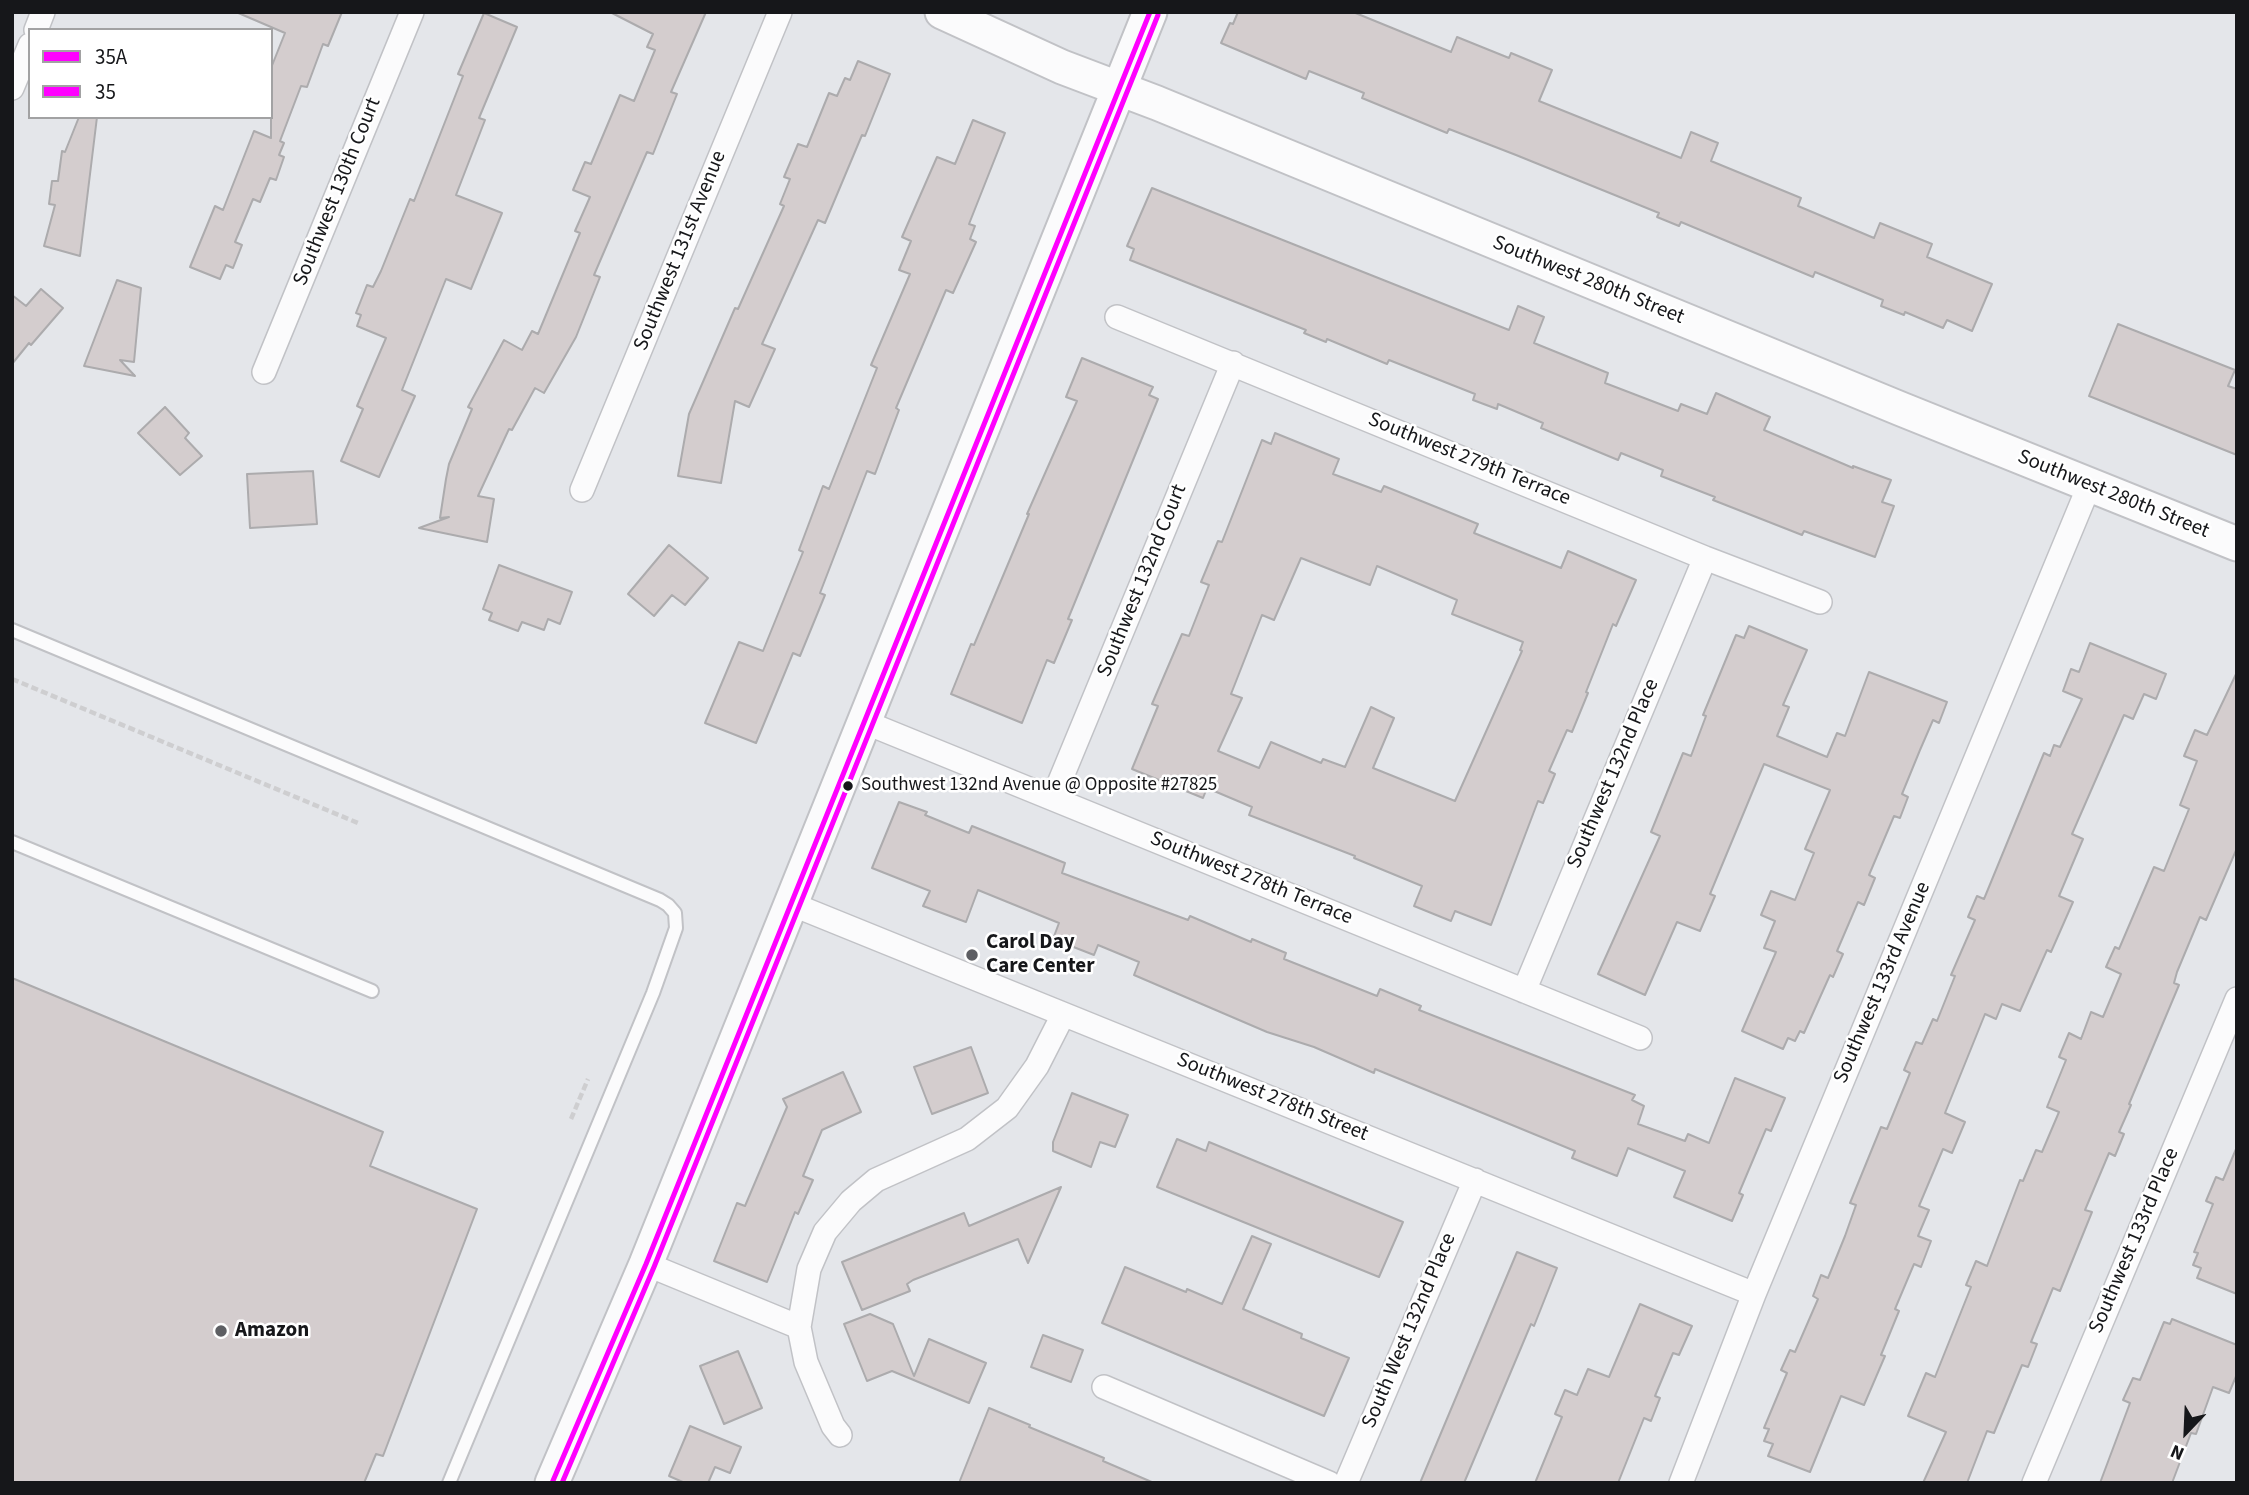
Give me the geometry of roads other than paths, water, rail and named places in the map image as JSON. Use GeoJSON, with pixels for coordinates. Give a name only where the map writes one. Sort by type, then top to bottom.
{"type":"FeatureCollection","features":[{"type":"Feature","properties":{"kind":"street","name":"Southwest 130th Court"},"geometry":{"type":"LineString","coordinates":[[264,372],[412,12]]}},
{"type":"Feature","properties":{"kind":"street","name":"Southwest 131st Avenue"},"geometry":{"type":"LineString","coordinates":[[582,490],[779,12]]}},
{"type":"Feature","properties":{"kind":"street","name":"Southwest 280th Street"},"geometry":{"type":"LineString","coordinates":[[942,12],[1062,67],[2237,544]]}},
{"type":"Feature","properties":{"kind":"street"},"geometry":{"type":"LineString","coordinates":[[552,1483],[646,1264],[862,721],[1150,12]]}},
{"type":"Feature","properties":{"kind":"street"},"geometry":{"type":"LineString","coordinates":[[12,88],[28,51]]}},
{"type":"Feature","properties":{"kind":"street","name":"Southwest 279th Terrace"},"geometry":{"type":"LineString","coordinates":[[1117,317],[1705,558],[1820,602]]}},
{"type":"Feature","properties":{"kind":"street","name":"Southwest 132nd Court"},"geometry":{"type":"LineString","coordinates":[[1053,798],[1233,363]]}},
{"type":"Feature","properties":{"kind":"street","name":"Southwest 133rd Avenue"},"geometry":{"type":"LineString","coordinates":[[1681,1483],[1754,1294],[2089,486]]}},
{"type":"Feature","properties":{"kind":"street","name":"Southwest 132nd Place"},"geometry":{"type":"LineString","coordinates":[[1524,991],[1705,558]]}},
{"type":"Feature","properties":{"kind":"street","name":"Southwest 278th Terrace"},"geometry":{"type":"LineString","coordinates":[[862,721],[1640,1038]]}},
{"type":"Feature","properties":{"kind":"street","name":"Southwest 278th Street"},"geometry":{"type":"LineString","coordinates":[[789,903],[1754,1294]]}},
{"type":"Feature","properties":{"kind":"street","name":"Southwest 133rd Place"},"geometry":{"type":"LineString","coordinates":[[2034,1483],[2237,999]]}},
{"type":"Feature","properties":{"kind":"street"},"geometry":{"type":"LineString","coordinates":[[840,1435],[833,1426],[806,1362],[799,1327],[809,1269],[825,1232],[851,1201],[876,1180],[967,1139],[1007,1108],[1037,1066],[1063,1015]]}},
{"type":"Feature","properties":{"kind":"street","name":"South West 132nd Place"},"geometry":{"type":"LineString","coordinates":[[1346,1483],[1475,1180]]}},
{"type":"Feature","properties":{"kind":"street"},"geometry":{"type":"LineString","coordinates":[[646,1264],[799,1327]]}},
{"type":"Feature","properties":{"kind":"street"},"geometry":{"type":"LineString","coordinates":[[1104,1387],[1329,1483]]}},
{"type":"Feature","properties":{"kind":"lane"},"geometry":{"type":"LineString","coordinates":[[12,630],[656,898],[675,913],[676,928],[653,993],[449,1483]]}},
{"type":"Feature","properties":{"kind":"lane"},"geometry":{"type":"LineString","coordinates":[[12,842],[372,991]]}},
{"type":"Feature","properties":{"kind":"place","name":"Southwest 132nd Avenue @ Opposite #27825"},"geometry":{"type":"Point","coordinates":[848,786]}},
{"type":"Feature","properties":{"kind":"place","name":"Carol Day Care Center"},"geometry":{"type":"Point","coordinates":[972,955]}},
{"type":"Feature","properties":{"kind":"place","name":"Amazon"},"geometry":{"type":"Point","coordinates":[221,1331]}}]}
